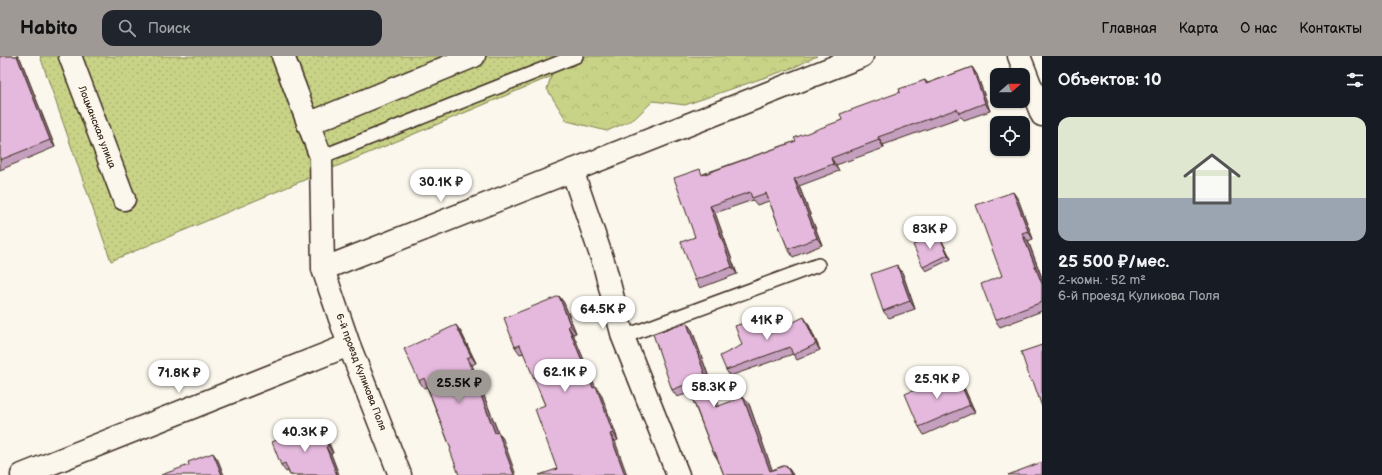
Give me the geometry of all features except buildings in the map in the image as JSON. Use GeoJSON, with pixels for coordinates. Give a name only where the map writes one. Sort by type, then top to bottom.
{"type":"FeatureCollection","features":[{"type":"Feature","properties":{"kind":"street","name":"Лоцманская улица"},"geometry":{"type":"LineString","coordinates":[[70,56],[124,199]]}},
{"type":"Feature","properties":{"kind":"street"},"geometry":{"type":"LineString","coordinates":[[283,56],[321,157]]}},
{"type":"Feature","properties":{"kind":"street"},"geometry":{"type":"LineString","coordinates":[[308,124],[474,56]]}},
{"type":"Feature","properties":{"kind":"street"},"geometry":{"type":"LineString","coordinates":[[323,269],[862,56]]}},
{"type":"Feature","properties":{"kind":"street"},"geometry":{"type":"LineString","coordinates":[[1019,56],[1042,116]]}},
{"type":"Feature","properties":{"kind":"street","name":"6-й проезд Куликова Поля"},"geometry":{"type":"LineString","coordinates":[[321,157],[323,269],[349,345],[400,475]]}},
{"type":"Feature","properties":{"kind":"street"},"geometry":{"type":"LineString","coordinates":[[572,170],[604,264],[623,337],[678,475]]}},
{"type":"Feature","properties":{"kind":"street"},"geometry":{"type":"LineString","coordinates":[[22,475],[349,345]]}},
{"type":"Feature","properties":{"kind":"lane"},"geometry":{"type":"LineString","coordinates":[[321,157],[576,56]]}},
{"type":"Feature","properties":{"kind":"lane"},"geometry":{"type":"LineString","coordinates":[[623,337],[818,265]]}},
{"type":"Feature","properties":{"kind":"green space"},"geometry":{"type":"Polygon","coordinates":[[[40,56],[600,56],[111,261],[40,56]]]}},
{"type":"Feature","properties":{"kind":"green space"},"geometry":{"type":"Polygon","coordinates":[[[580,56],[817,56],[795,67],[685,105],[653,101],[634,119],[607,131],[567,121],[547,89],[554,67],[580,56]]]}}]}
